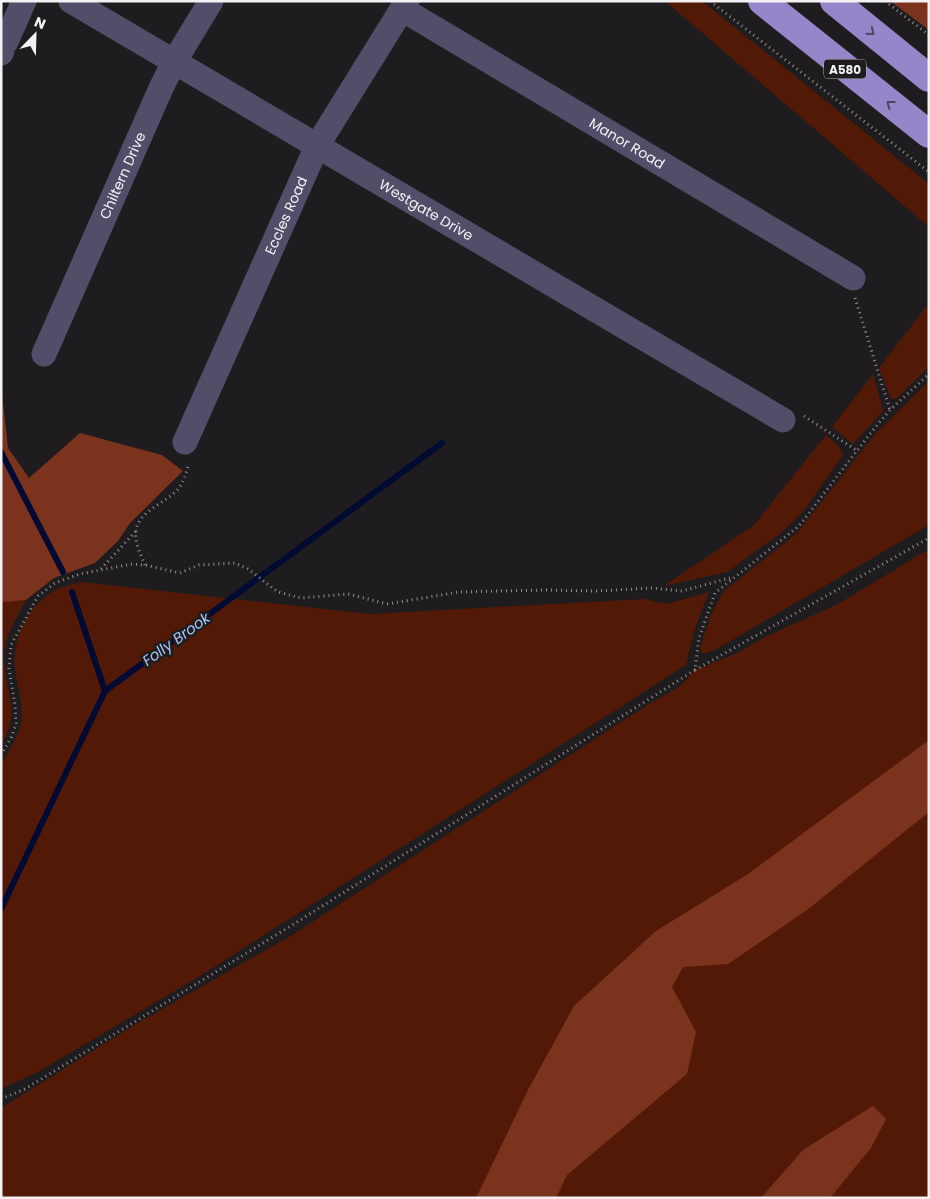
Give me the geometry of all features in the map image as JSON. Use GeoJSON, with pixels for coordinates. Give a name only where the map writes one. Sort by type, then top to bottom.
{"type":"FeatureCollection","features":[{"type":"Feature","properties":{"kind":"highway","name":"A580"},"geometry":{"type":"LineString","coordinates":[[762,1],[929,134]]}},
{"type":"Feature","properties":{"kind":"highway"},"geometry":{"type":"LineString","coordinates":[[834,1],[929,78]]}},
{"type":"Feature","properties":{"kind":"street"},"geometry":{"type":"LineString","coordinates":[[1,53],[24,1]]}},
{"type":"Feature","properties":{"kind":"street","name":"Westgate Drive"},"geometry":{"type":"LineString","coordinates":[[72,1],[783,420]]}},
{"type":"Feature","properties":{"kind":"street","name":"Chiltern Drive"},"geometry":{"type":"LineString","coordinates":[[44,354],[174,62],[211,1]]}},
{"type":"Feature","properties":{"kind":"street","name":"Eccles Road"},"geometry":{"type":"LineString","coordinates":[[185,442],[317,146],[404,5]]}},
{"type":"Feature","properties":{"kind":"street","name":"Manor Road"},"geometry":{"type":"LineString","coordinates":[[404,5],[853,278]]}},
{"type":"Feature","properties":{"kind":"path"},"geometry":{"type":"LineString","coordinates":[[710,1],[929,172]]}},
{"type":"Feature","properties":{"kind":"path"},"geometry":{"type":"LineString","coordinates":[[885,1],[929,35]]}},
{"type":"Feature","properties":{"kind":"path"},"geometry":{"type":"LineString","coordinates":[[853,278],[855,300],[890,410]]}},
{"type":"Feature","properties":{"kind":"path"},"geometry":{"type":"LineString","coordinates":[[694,670],[699,638],[710,602],[721,586],[798,526],[856,450],[890,410],[929,374]]}},
{"type":"Feature","properties":{"kind":"path"},"geometry":{"type":"LineString","coordinates":[[783,420],[801,414],[856,450]]}},
{"type":"Feature","properties":{"kind":"path"},"geometry":{"type":"LineString","coordinates":[[101,569],[136,532],[140,522],[172,495],[185,478],[189,463],[185,442]]}},
{"type":"Feature","properties":{"kind":"path"},"geometry":{"type":"LineString","coordinates":[[136,532],[145,564]]}},
{"type":"Feature","properties":{"kind":"path"},"geometry":{"type":"LineString","coordinates":[[1,1099],[25,1089],[294,924],[694,670],[929,538]]}},
{"type":"Feature","properties":{"kind":"path"},"geometry":{"type":"LineString","coordinates":[[1,755],[12,736],[16,723],[9,654],[26,615],[38,596],[46,588],[68,578],[101,569],[119,565],[145,564],[180,573],[198,565],[235,563],[254,573],[278,592],[301,598],[348,594],[387,604],[396,604],[429,595],[459,592],[596,591],[652,588],[682,591],[733,578]]}},
{"type":"Feature","properties":{"kind":"shaded area"},"geometry":{"type":"Polygon","coordinates":[[[665,1],[702,1],[929,184],[929,227],[665,1]]]}},
{"type":"Feature","properties":{"kind":"shaded area"},"geometry":{"type":"Polygon","coordinates":[[[890,1],[929,1],[929,30],[890,1]]]}},
{"type":"Feature","properties":{"kind":"shaded area"},"geometry":{"type":"Polygon","coordinates":[[[929,303],[929,367],[896,399],[891,399],[879,368],[929,303]]]}},
{"type":"Feature","properties":{"kind":"shaded area"},"geometry":{"type":"Polygon","coordinates":[[[873,374],[883,411],[853,444],[832,427],[873,374]]]}},
{"type":"Feature","properties":{"kind":"shaded area"},"geometry":{"type":"Polygon","coordinates":[[[929,381],[929,525],[715,650],[701,653],[700,648],[712,612],[724,591],[796,534],[876,433],[929,381]]]}},
{"type":"Feature","properties":{"kind":"shaded area"},"geometry":{"type":"Polygon","coordinates":[[[1,384],[8,448],[29,478],[80,433],[162,455],[183,471],[130,523],[118,541],[95,563],[54,578],[26,600],[4,602],[1,601],[1,384]]]}},
{"type":"Feature","properties":{"kind":"shaded area"},"geometry":{"type":"Polygon","coordinates":[[[826,435],[840,447],[843,455],[802,513],[781,533],[727,572],[664,586],[754,525],[826,435]]]}},
{"type":"Feature","properties":{"kind":"shaded area"},"geometry":{"type":"Polygon","coordinates":[[[929,549],[929,1198],[1,1198],[1,1108],[136,1024],[292,935],[649,704],[679,687],[695,670],[735,654],[767,636],[836,605],[929,549]]]}},
{"type":"Feature","properties":{"kind":"shaded area"},"geometry":{"type":"Polygon","coordinates":[[[81,582],[370,614],[645,599],[666,604],[709,592],[695,628],[686,665],[200,976],[38,1072],[1,1089],[1,765],[16,737],[22,713],[14,659],[18,637],[28,616],[35,607],[52,592],[81,582]]]}},
{"type":"Feature","properties":{"kind":"shaded area"},"geometry":{"type":"Polygon","coordinates":[[[26,600],[12,626],[5,647],[4,666],[12,710],[8,732],[1,745],[1,601],[26,600]]]}},
{"type":"Feature","properties":{"kind":"shaded area"},"geometry":{"type":"Polygon","coordinates":[[[929,740],[929,812],[807,910],[728,964],[683,967],[672,987],[696,1032],[687,1074],[567,1175],[556,1198],[476,1198],[529,1088],[574,1006],[656,931],[748,874],[929,740]]]}},
{"type":"Feature","properties":{"kind":"shaded area"},"geometry":{"type":"Polygon","coordinates":[[[873,1106],[886,1119],[871,1148],[830,1198],[761,1198],[803,1150],[873,1106]]]}},
{"type":"Feature","properties":{"kind":"waterway","name":"Folly Brook"},"geometry":{"type":"LineString","coordinates":[[1,909],[105,691],[442,443]]}},
{"type":"Feature","properties":{"kind":"waterway"},"geometry":{"type":"LineString","coordinates":[[1,452],[63,572]]}},
{"type":"Feature","properties":{"kind":"waterway"},"geometry":{"type":"LineString","coordinates":[[72,592],[105,691]]}}]}
